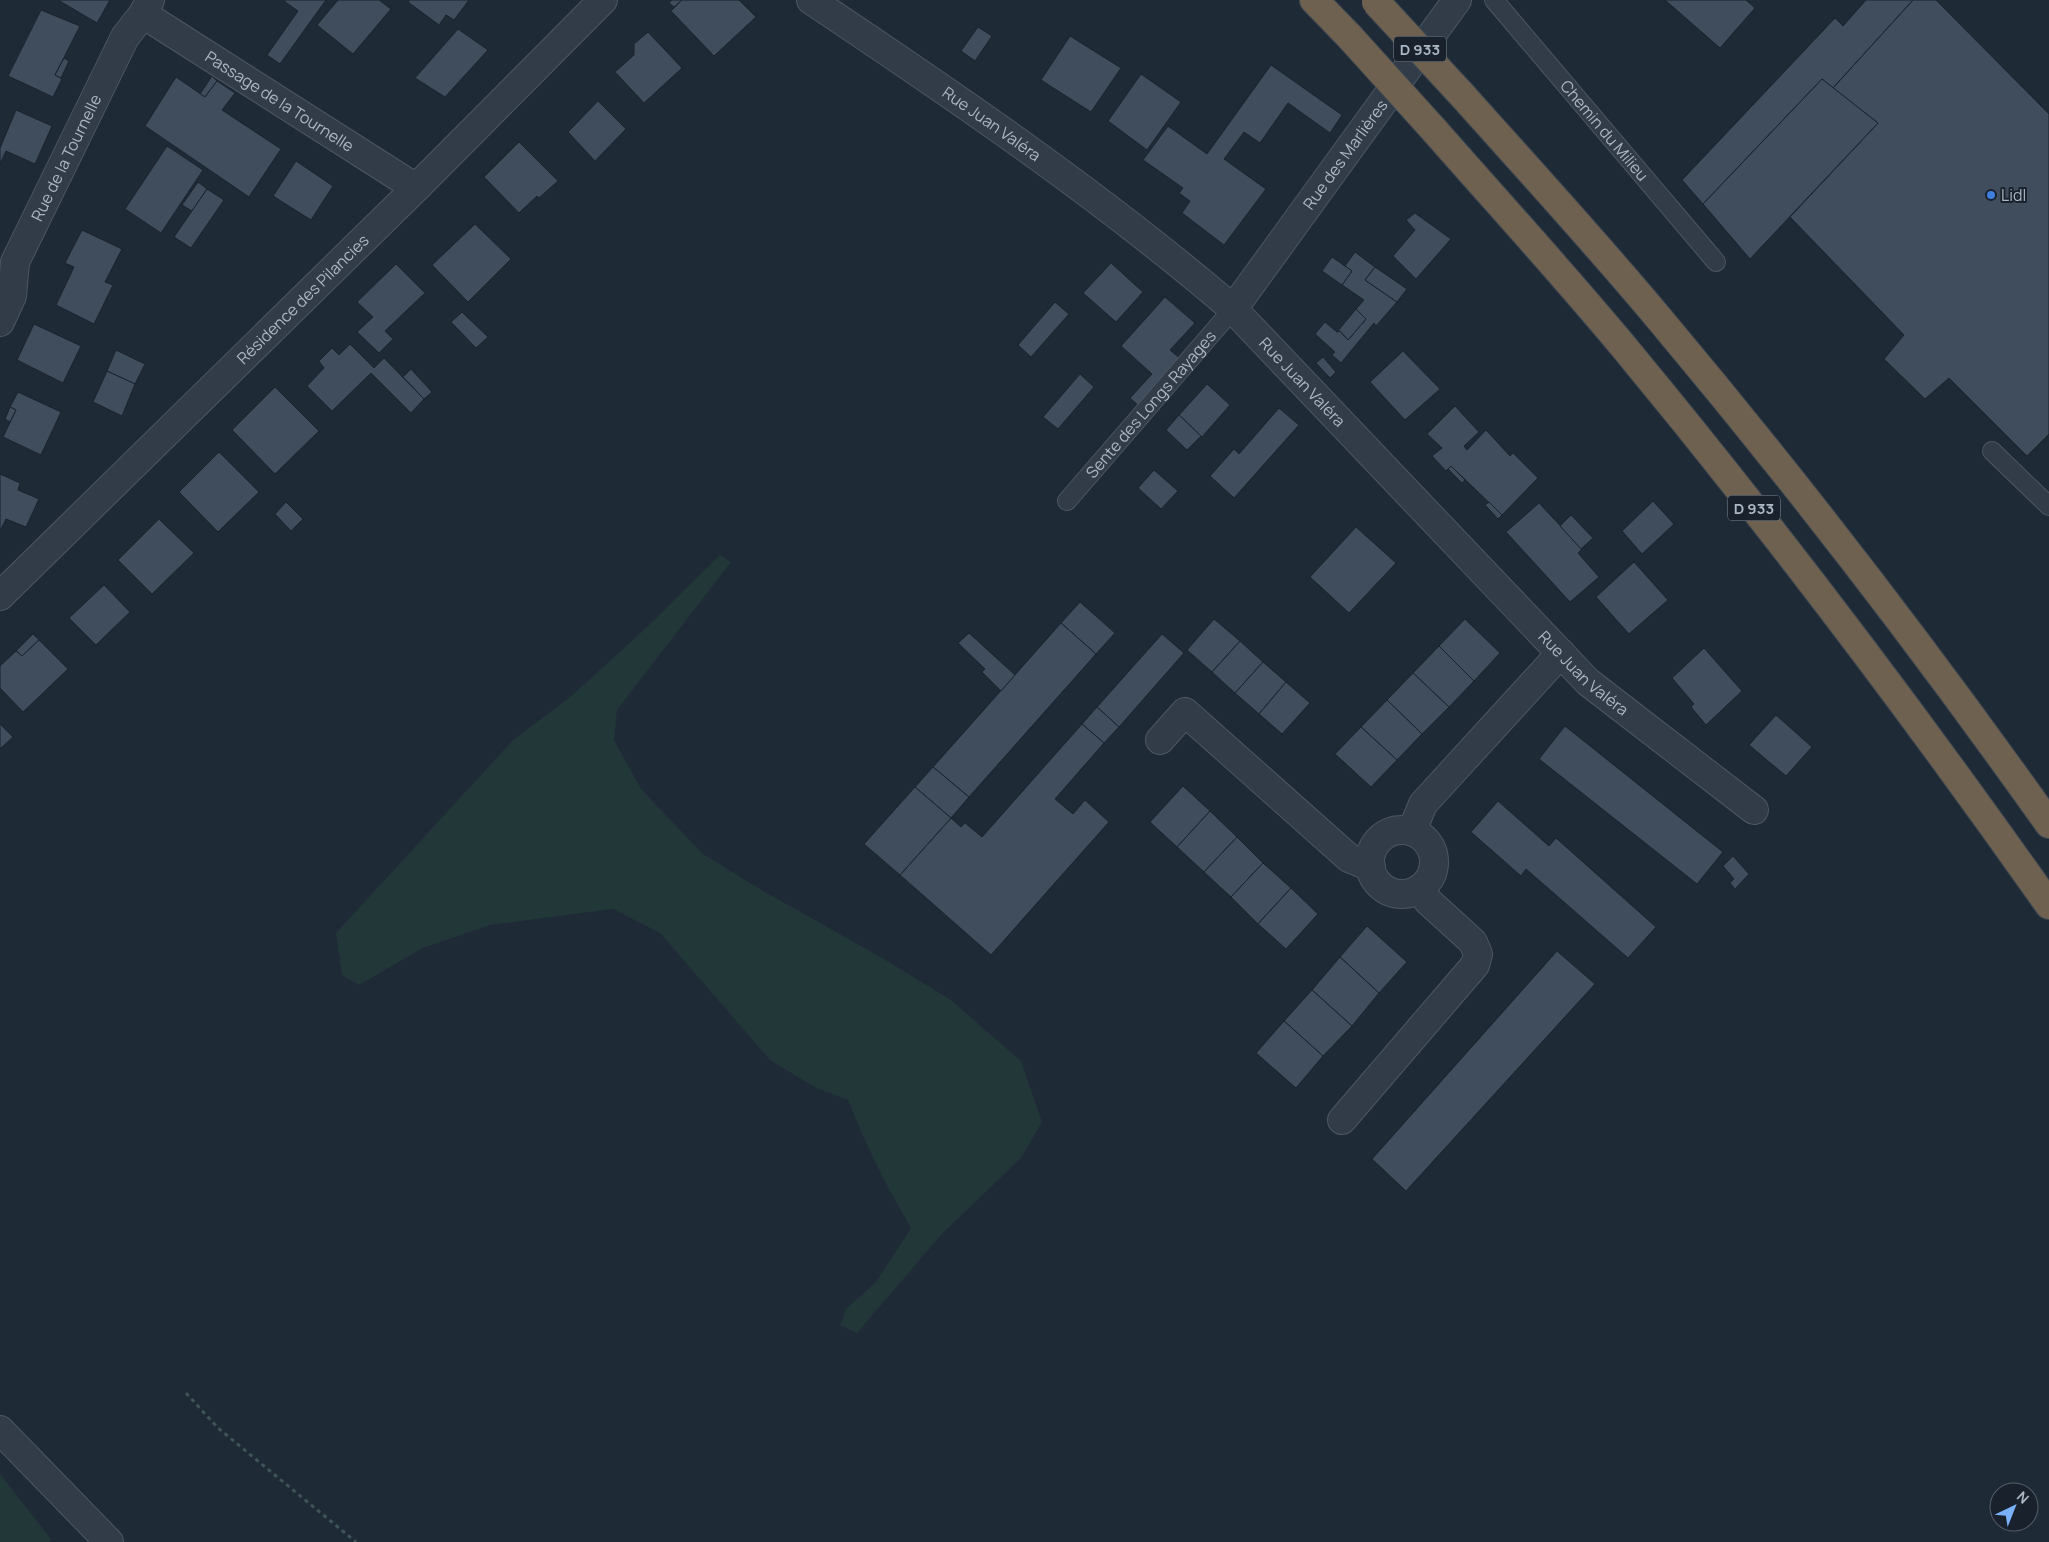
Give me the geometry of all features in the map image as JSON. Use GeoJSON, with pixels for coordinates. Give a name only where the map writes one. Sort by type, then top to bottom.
{"type":"FeatureCollection","features":[{"type":"Feature","properties":{"kind":"highway","name":"D 933"},"geometry":{"type":"LineString","coordinates":[[1314,0],[1435,131],[1626,350],[1744,495],[1907,706],[2049,905]]}},
{"type":"Feature","properties":{"kind":"highway","name":"D 933"},"geometry":{"type":"LineString","coordinates":[[1375,1],[1463,96],[1662,321],[1781,468],[1934,664],[2049,824]]}},
{"type":"Feature","properties":{"kind":"street","name":"Résidence des Pilancies"},"geometry":{"type":"LineString","coordinates":[[0,596],[416,188],[603,0]]}},
{"type":"Feature","properties":{"kind":"street","name":"Rue Juan Valéra"},"geometry":{"type":"LineString","coordinates":[[811,0],[970,107],[1111,210],[1233,309],[1588,682],[1754,810]]}},
{"type":"Feature","properties":{"kind":"street","name":"Rue des Marlières"},"geometry":{"type":"LineString","coordinates":[[1233,309],[1458,0]]}},
{"type":"Feature","properties":{"kind":"street","name":"Passage de la Tournelle"},"geometry":{"type":"LineString","coordinates":[[146,7],[416,188]]}},
{"type":"Feature","properties":{"kind":"street","name":"Rue de la Tournelle"},"geometry":{"type":"LineString","coordinates":[[0,322],[12,296],[15,262],[125,37],[146,7]]}},
{"type":"Feature","properties":{"kind":"street"},"geometry":{"type":"LineString","coordinates":[[1412,831],[1423,804],[1561,653]]}},
{"type":"Feature","properties":{"kind":"street"},"geometry":{"type":"LineString","coordinates":[[1160,740],[1185,712],[1349,858],[1371,866]]}},
{"type":"Feature","properties":{"kind":"street"},"geometry":{"type":"LineString","coordinates":[[1412,831],[1421,836],[1428,844],[1433,853],[1434,863],[1432,873],[1427,882],[1419,889],[1410,893],[1400,894],[1380,885],[1374,877],[1371,856],[1374,846],[1382,837],[1391,832],[1412,831]]}},
{"type":"Feature","properties":{"kind":"street"},"geometry":{"type":"LineString","coordinates":[[1342,1120],[1475,965],[1478,954],[1474,942],[1429,902],[1419,889]]}},
{"type":"Feature","properties":{"kind":"street"},"geometry":{"type":"LineString","coordinates":[[0,1430],[109,1542]]}},
{"type":"Feature","properties":{"kind":"lane","name":"Chemin du Milieu"},"geometry":{"type":"LineString","coordinates":[[1494,0],[1716,262]]}},
{"type":"Feature","properties":{"kind":"lane","name":"Sente des Longs Rayages"},"geometry":{"type":"LineString","coordinates":[[1067,501],[1233,309]]}},
{"type":"Feature","properties":{"kind":"lane"},"geometry":{"type":"LineString","coordinates":[[1992,451],[2049,506]]}},
{"type":"Feature","properties":{"kind":"path"},"geometry":{"type":"LineString","coordinates":[[186,1393],[218,1428],[356,1542]]}},
{"type":"Feature","properties":{"kind":"green space"},"geometry":{"type":"Polygon","coordinates":[[[720,555],[731,562],[617,710],[614,740],[641,789],[703,854],[951,1000],[1021,1061],[1042,1122],[1021,1158],[941,1235],[857,1333],[840,1325],[846,1309],[876,1282],[911,1228],[877,1165],[848,1100],[816,1088],[770,1060],[660,933],[613,909],[490,925],[423,948],[359,985],[342,975],[336,933],[513,740],[569,698],[647,627],[720,555]]]}},
{"type":"Feature","properties":{"kind":"green space"},"geometry":{"type":"Polygon","coordinates":[[[0,1474],[51,1539],[49,1542],[0,1542],[0,1474]]]}},
{"type":"Feature","properties":{"kind":"building"},"geometry":{"type":"Polygon","coordinates":[[[58,0],[110,0],[97,23],[58,0]]]}},
{"type":"Feature","properties":{"kind":"building"},"geometry":{"type":"Polygon","coordinates":[[[285,0],[326,0],[280,64],[267,55],[298,11],[285,0]]]}},
{"type":"Feature","properties":{"kind":"building"},"geometry":{"type":"Polygon","coordinates":[[[338,0],[379,0],[391,9],[353,54],[317,25],[338,0]]]}},
{"type":"Feature","properties":{"kind":"building"},"geometry":{"type":"Polygon","coordinates":[[[409,0],[469,0],[454,20],[446,15],[439,25],[408,2],[409,0]]]}},
{"type":"Feature","properties":{"kind":"building"},"geometry":{"type":"Polygon","coordinates":[[[672,0],[682,0],[674,7],[669,3],[672,0]]]}},
{"type":"Feature","properties":{"kind":"building"},"geometry":{"type":"Polygon","coordinates":[[[682,0],[739,0],[756,17],[714,56],[671,11],[682,0]]]}},
{"type":"Feature","properties":{"kind":"building"},"geometry":{"type":"Polygon","coordinates":[[[1665,0],[1746,0],[1755,8],[1720,48],[1665,0]]]}},
{"type":"Feature","properties":{"kind":"building"},"geometry":{"type":"Polygon","coordinates":[[[1866,0],[1913,0],[1833,88],[1822,79],[1703,204],[1682,180],[1835,18],[1843,26],[1866,0]]]}},
{"type":"Feature","properties":{"kind":"building"},"geometry":{"type":"Polygon","coordinates":[[[1913,0],[1936,0],[2049,114],[2049,434],[2027,456],[1949,378],[1925,399],[1884,359],[1904,335],[1790,217],[1878,123],[1833,88],[1913,0]]]}},
{"type":"Feature","properties":{"kind":"building"},"geometry":{"type":"Polygon","coordinates":[[[41,10],[80,26],[55,75],[62,79],[53,97],[8,76],[41,10]]]}},
{"type":"Feature","properties":{"kind":"building"},"geometry":{"type":"Polygon","coordinates":[[[978,27],[992,36],[975,61],[961,51],[978,27]]]}},
{"type":"Feature","properties":{"kind":"building"},"geometry":{"type":"Polygon","coordinates":[[[458,29],[488,50],[445,97],[415,78],[458,29]]]}},
{"type":"Feature","properties":{"kind":"building"},"geometry":{"type":"Polygon","coordinates":[[[648,32],[682,68],[644,103],[615,72],[634,55],[634,44],[648,32]]]}},
{"type":"Feature","properties":{"kind":"building"},"geometry":{"type":"Polygon","coordinates":[[[1070,36],[1121,68],[1091,112],[1041,80],[1070,36]]]}},
{"type":"Feature","properties":{"kind":"building"},"geometry":{"type":"Polygon","coordinates":[[[64,58],[69,61],[61,78],[55,75],[64,58]]]}},
{"type":"Feature","properties":{"kind":"building"},"geometry":{"type":"Polygon","coordinates":[[[1271,65],[1342,115],[1330,133],[1288,103],[1260,143],[1244,132],[1224,159],[1266,189],[1224,245],[1182,213],[1190,201],[1179,193],[1183,188],[1143,160],[1168,126],[1207,154],[1271,65]]]}},
{"type":"Feature","properties":{"kind":"building"},"geometry":{"type":"Polygon","coordinates":[[[1141,74],[1181,102],[1147,150],[1108,121],[1141,74]]]}},
{"type":"Feature","properties":{"kind":"building"},"geometry":{"type":"Polygon","coordinates":[[[212,76],[217,81],[205,97],[200,94],[212,76]]]}},
{"type":"Feature","properties":{"kind":"building"},"geometry":{"type":"Polygon","coordinates":[[[176,77],[205,97],[217,81],[235,93],[222,110],[281,149],[249,197],[145,126],[176,77]]]}},
{"type":"Feature","properties":{"kind":"building"},"geometry":{"type":"Polygon","coordinates":[[[1822,79],[1878,123],[1750,259],[1703,204],[1822,79]]]}},
{"type":"Feature","properties":{"kind":"building"},"geometry":{"type":"Polygon","coordinates":[[[598,101],[626,129],[595,161],[568,132],[598,101]]]}},
{"type":"Feature","properties":{"kind":"building"},"geometry":{"type":"Polygon","coordinates":[[[16,110],[52,126],[35,164],[6,151],[0,164],[0,148],[16,110]]]}},
{"type":"Feature","properties":{"kind":"building"},"geometry":{"type":"Polygon","coordinates":[[[519,142],[558,181],[539,198],[537,196],[519,213],[484,177],[519,142]]]}},
{"type":"Feature","properties":{"kind":"building"},"geometry":{"type":"Polygon","coordinates":[[[167,146],[203,170],[161,233],[125,209],[167,146]]]}},
{"type":"Feature","properties":{"kind":"building"},"geometry":{"type":"Polygon","coordinates":[[[296,161],[333,186],[311,220],[273,196],[296,161]]]}},
{"type":"Feature","properties":{"kind":"building"},"geometry":{"type":"Polygon","coordinates":[[[198,182],[207,189],[192,211],[182,205],[198,182]]]}},
{"type":"Feature","properties":{"kind":"building"},"geometry":{"type":"Polygon","coordinates":[[[207,189],[224,200],[191,248],[174,237],[207,189]]]}},
{"type":"Feature","properties":{"kind":"building"},"geometry":{"type":"Polygon","coordinates":[[[1415,213],[1451,239],[1416,279],[1393,256],[1415,230],[1406,220],[1415,213]]]}},
{"type":"Feature","properties":{"kind":"building"},"geometry":{"type":"Polygon","coordinates":[[[475,224],[511,259],[468,302],[432,265],[475,224]]]}},
{"type":"Feature","properties":{"kind":"building"},"geometry":{"type":"Polygon","coordinates":[[[82,230],[122,249],[105,282],[113,285],[94,324],[56,305],[74,267],[65,263],[82,230]]]}},
{"type":"Feature","properties":{"kind":"building"},"geometry":{"type":"Polygon","coordinates":[[[1355,252],[1375,267],[1365,280],[1397,302],[1376,326],[1374,323],[1341,363],[1332,355],[1335,352],[1315,334],[1325,322],[1337,332],[1340,331],[1348,340],[1366,319],[1356,309],[1364,300],[1342,285],[1352,271],[1345,266],[1355,252]]]}},
{"type":"Feature","properties":{"kind":"building"},"geometry":{"type":"Polygon","coordinates":[[[1332,257],[1352,271],[1342,285],[1322,271],[1332,257]]]}},
{"type":"Feature","properties":{"kind":"building"},"geometry":{"type":"Polygon","coordinates":[[[1111,263],[1143,292],[1116,322],[1083,293],[1111,263]]]}},
{"type":"Feature","properties":{"kind":"building"},"geometry":{"type":"Polygon","coordinates":[[[396,264],[425,293],[385,331],[393,339],[379,353],[357,332],[373,317],[357,302],[396,264]]]}},
{"type":"Feature","properties":{"kind":"building"},"geometry":{"type":"Polygon","coordinates":[[[1375,267],[1407,289],[1397,302],[1365,280],[1375,267]]]}},
{"type":"Feature","properties":{"kind":"building"},"geometry":{"type":"Polygon","coordinates":[[[1165,297],[1195,323],[1170,350],[1182,360],[1140,407],[1130,398],[1152,374],[1121,346],[1165,297]]]}},
{"type":"Feature","properties":{"kind":"building"},"geometry":{"type":"Polygon","coordinates":[[[1055,302],[1069,314],[1031,357],[1018,345],[1055,302]]]}},
{"type":"Feature","properties":{"kind":"building"},"geometry":{"type":"Polygon","coordinates":[[[1356,309],[1366,319],[1348,340],[1340,331],[1337,332],[1356,309]]]}},
{"type":"Feature","properties":{"kind":"building"},"geometry":{"type":"Polygon","coordinates":[[[462,312],[488,337],[476,348],[451,322],[462,312]]]}},
{"type":"Feature","properties":{"kind":"building"},"geometry":{"type":"Polygon","coordinates":[[[34,324],[81,346],[63,383],[17,360],[34,324]]]}},
{"type":"Feature","properties":{"kind":"building"},"geometry":{"type":"Polygon","coordinates":[[[350,344],[374,368],[384,358],[424,399],[411,413],[371,373],[332,411],[307,386],[324,368],[319,361],[332,348],[339,355],[350,344]]]}},
{"type":"Feature","properties":{"kind":"building"},"geometry":{"type":"Polygon","coordinates":[[[116,350],[145,364],[135,384],[107,371],[116,350]]]}},
{"type":"Feature","properties":{"kind":"building"},"geometry":{"type":"Polygon","coordinates":[[[1403,351],[1440,389],[1405,420],[1370,382],[1403,351]]]}},
{"type":"Feature","properties":{"kind":"building"},"geometry":{"type":"Polygon","coordinates":[[[1323,357],[1336,372],[1330,378],[1316,363],[1323,357]]]}},
{"type":"Feature","properties":{"kind":"building"},"geometry":{"type":"Polygon","coordinates":[[[411,369],[432,392],[424,399],[403,377],[411,369]]]}},
{"type":"Feature","properties":{"kind":"building"},"geometry":{"type":"Polygon","coordinates":[[[107,371],[135,384],[122,416],[93,402],[107,371]]]}},
{"type":"Feature","properties":{"kind":"building"},"geometry":{"type":"Polygon","coordinates":[[[1080,374],[1094,387],[1058,429],[1043,417],[1080,374]]]}},
{"type":"Feature","properties":{"kind":"building"},"geometry":{"type":"Polygon","coordinates":[[[1207,384],[1230,405],[1202,437],[1179,415],[1207,384]]]}},
{"type":"Feature","properties":{"kind":"building"},"geometry":{"type":"Polygon","coordinates":[[[275,387],[319,431],[275,474],[232,430],[275,387]]]}},
{"type":"Feature","properties":{"kind":"building"},"geometry":{"type":"Polygon","coordinates":[[[18,392],[61,412],[41,455],[3,437],[16,410],[10,407],[18,392]]]}},
{"type":"Feature","properties":{"kind":"building"},"geometry":{"type":"Polygon","coordinates":[[[1455,406],[1479,432],[1464,446],[1467,450],[1486,430],[1510,456],[1513,453],[1538,478],[1502,515],[1451,466],[1446,471],[1432,456],[1442,448],[1427,434],[1455,406]]]}},
{"type":"Feature","properties":{"kind":"building"},"geometry":{"type":"Polygon","coordinates":[[[10,407],[16,410],[10,422],[5,419],[10,407]]]}},
{"type":"Feature","properties":{"kind":"building"},"geometry":{"type":"Polygon","coordinates":[[[1279,408],[1299,425],[1234,498],[1210,476],[1234,449],[1239,454],[1279,408]]]}},
{"type":"Feature","properties":{"kind":"building"},"geometry":{"type":"Polygon","coordinates":[[[1179,415],[1201,436],[1187,450],[1166,430],[1179,415]]]}},
{"type":"Feature","properties":{"kind":"building"},"geometry":{"type":"Polygon","coordinates":[[[219,452],[259,492],[218,532],[179,492],[219,452]]]}},
{"type":"Feature","properties":{"kind":"building"},"geometry":{"type":"Polygon","coordinates":[[[1451,466],[1465,480],[1462,483],[1448,469],[1451,466]]]}},
{"type":"Feature","properties":{"kind":"building"},"geometry":{"type":"Polygon","coordinates":[[[1154,470],[1178,491],[1161,509],[1138,488],[1154,470]]]}},
{"type":"Feature","properties":{"kind":"building"},"geometry":{"type":"Polygon","coordinates":[[[0,474],[20,483],[18,490],[39,499],[26,527],[6,519],[0,531],[0,474]]]}},
{"type":"Feature","properties":{"kind":"building"},"geometry":{"type":"Polygon","coordinates":[[[1653,501],[1674,524],[1642,554],[1622,531],[1653,501]]]}},
{"type":"Feature","properties":{"kind":"building"},"geometry":{"type":"Polygon","coordinates":[[[286,502],[303,519],[291,531],[275,514],[286,502]]]}},
{"type":"Feature","properties":{"kind":"building"},"geometry":{"type":"Polygon","coordinates":[[[1489,502],[1502,515],[1498,519],[1485,505],[1489,502]]]}},
{"type":"Feature","properties":{"kind":"building"},"geometry":{"type":"Polygon","coordinates":[[[1539,503],[1582,549],[1578,553],[1599,577],[1570,602],[1506,532],[1539,503]]]}},
{"type":"Feature","properties":{"kind":"building"},"geometry":{"type":"Polygon","coordinates":[[[1571,515],[1593,538],[1581,549],[1560,526],[1571,515]]]}},
{"type":"Feature","properties":{"kind":"building"},"geometry":{"type":"Polygon","coordinates":[[[159,519],[194,553],[152,594],[118,560],[159,519]]]}},
{"type":"Feature","properties":{"kind":"building"},"geometry":{"type":"Polygon","coordinates":[[[1356,527],[1396,563],[1349,613],[1310,577],[1356,527]]]}},
{"type":"Feature","properties":{"kind":"building"},"geometry":{"type":"Polygon","coordinates":[[[1634,562],[1668,600],[1629,634],[1596,597],[1634,562]]]}},
{"type":"Feature","properties":{"kind":"building"},"geometry":{"type":"Polygon","coordinates":[[[104,585],[130,612],[96,645],[69,618],[104,585]]]}},
{"type":"Feature","properties":{"kind":"building"},"geometry":{"type":"Polygon","coordinates":[[[1080,602],[1115,633],[1096,654],[1061,623],[1080,602]]]}},
{"type":"Feature","properties":{"kind":"building"},"geometry":{"type":"Polygon","coordinates":[[[1214,619],[1240,641],[1212,672],[1187,650],[1214,619]]]}},
{"type":"Feature","properties":{"kind":"building"},"geometry":{"type":"Polygon","coordinates":[[[1465,619],[1500,653],[1474,681],[1439,646],[1465,619]]]}},
{"type":"Feature","properties":{"kind":"building"},"geometry":{"type":"Polygon","coordinates":[[[1061,623],[1096,654],[969,797],[933,767],[1061,623]]]}},
{"type":"Feature","properties":{"kind":"building"},"geometry":{"type":"Polygon","coordinates":[[[969,633],[1015,675],[1001,691],[982,672],[985,669],[958,643],[969,633]]]}},
{"type":"Feature","properties":{"kind":"building"},"geometry":{"type":"Polygon","coordinates":[[[33,634],[39,640],[22,656],[16,651],[33,634]]]}},
{"type":"Feature","properties":{"kind":"building"},"geometry":{"type":"Polygon","coordinates":[[[1162,634],[1184,653],[1119,727],[1097,707],[1162,634]]]}},
{"type":"Feature","properties":{"kind":"building"},"geometry":{"type":"Polygon","coordinates":[[[39,640],[68,669],[23,712],[0,688],[0,666],[16,651],[22,656],[39,640]]]}},
{"type":"Feature","properties":{"kind":"building"},"geometry":{"type":"Polygon","coordinates":[[[1240,641],[1263,662],[1235,693],[1212,672],[1240,641]]]}},
{"type":"Feature","properties":{"kind":"building"},"geometry":{"type":"Polygon","coordinates":[[[1439,646],[1474,681],[1449,707],[1413,673],[1439,646]]]}},
{"type":"Feature","properties":{"kind":"building"},"geometry":{"type":"Polygon","coordinates":[[[1704,648],[1742,691],[1706,725],[1691,707],[1694,704],[1672,678],[1704,648]]]}},
{"type":"Feature","properties":{"kind":"building"},"geometry":{"type":"Polygon","coordinates":[[[1263,662],[1286,682],[1259,714],[1235,693],[1263,662]]]}},
{"type":"Feature","properties":{"kind":"building"},"geometry":{"type":"Polygon","coordinates":[[[1413,673],[1449,707],[1422,734],[1387,700],[1413,673]]]}},
{"type":"Feature","properties":{"kind":"building"},"geometry":{"type":"Polygon","coordinates":[[[1286,682],[1310,703],[1282,734],[1259,714],[1286,682]]]}},
{"type":"Feature","properties":{"kind":"building"},"geometry":{"type":"Polygon","coordinates":[[[1387,700],[1422,734],[1397,760],[1361,727],[1387,700]]]}},
{"type":"Feature","properties":{"kind":"building"},"geometry":{"type":"Polygon","coordinates":[[[1097,707],[1119,727],[1104,743],[1082,724],[1097,707]]]}},
{"type":"Feature","properties":{"kind":"building"},"geometry":{"type":"Polygon","coordinates":[[[1776,715],[1812,747],[1786,776],[1749,745],[1776,715]]]}},
{"type":"Feature","properties":{"kind":"building"},"geometry":{"type":"Polygon","coordinates":[[[0,724],[13,737],[0,749],[0,724]]]}},
{"type":"Feature","properties":{"kind":"building"},"geometry":{"type":"Polygon","coordinates":[[[1082,724],[1104,743],[1055,799],[1073,814],[1085,800],[1109,822],[991,955],[900,875],[951,818],[961,827],[965,823],[982,837],[1082,724]]]}},
{"type":"Feature","properties":{"kind":"building"},"geometry":{"type":"Polygon","coordinates":[[[1565,726],[1723,852],[1697,884],[1539,759],[1565,726]]]}},
{"type":"Feature","properties":{"kind":"building"},"geometry":{"type":"Polygon","coordinates":[[[1361,727],[1397,760],[1371,787],[1335,754],[1361,727]]]}},
{"type":"Feature","properties":{"kind":"building"},"geometry":{"type":"Polygon","coordinates":[[[933,767],[969,797],[951,818],[915,787],[933,767]]]}},
{"type":"Feature","properties":{"kind":"building"},"geometry":{"type":"Polygon","coordinates":[[[1183,786],[1210,811],[1177,847],[1150,822],[1183,786]]]}},
{"type":"Feature","properties":{"kind":"building"},"geometry":{"type":"Polygon","coordinates":[[[915,787],[951,818],[900,875],[864,844],[915,787]]]}},
{"type":"Feature","properties":{"kind":"building"},"geometry":{"type":"Polygon","coordinates":[[[1498,801],[1549,846],[1556,838],[1656,927],[1628,958],[1526,869],[1521,876],[1471,832],[1498,801]]]}},
{"type":"Feature","properties":{"kind":"building"},"geometry":{"type":"Polygon","coordinates":[[[1210,811],[1237,837],[1204,872],[1177,847],[1210,811]]]}},
{"type":"Feature","properties":{"kind":"building"},"geometry":{"type":"Polygon","coordinates":[[[1237,837],[1263,863],[1231,897],[1204,872],[1237,837]]]}},
{"type":"Feature","properties":{"kind":"building"},"geometry":{"type":"Polygon","coordinates":[[[1733,856],[1749,874],[1735,889],[1730,883],[1734,879],[1723,866],[1733,856]]]}},
{"type":"Feature","properties":{"kind":"building"},"geometry":{"type":"Polygon","coordinates":[[[1263,863],[1291,888],[1258,924],[1231,897],[1263,863]]]}},
{"type":"Feature","properties":{"kind":"building"},"geometry":{"type":"Polygon","coordinates":[[[1291,888],[1318,914],[1286,949],[1258,924],[1291,888]]]}},
{"type":"Feature","properties":{"kind":"building"},"geometry":{"type":"Polygon","coordinates":[[[1367,926],[1407,962],[1379,993],[1340,957],[1367,926]]]}},
{"type":"Feature","properties":{"kind":"building"},"geometry":{"type":"Polygon","coordinates":[[[1557,951],[1595,984],[1406,1191],[1372,1159],[1557,951]]]}},
{"type":"Feature","properties":{"kind":"building"},"geometry":{"type":"Polygon","coordinates":[[[1340,957],[1379,993],[1352,1026],[1312,990],[1340,957]]]}},
{"type":"Feature","properties":{"kind":"building"},"geometry":{"type":"Polygon","coordinates":[[[1312,990],[1352,1026],[1323,1056],[1284,1021],[1312,990]]]}},
{"type":"Feature","properties":{"kind":"building"},"geometry":{"type":"Polygon","coordinates":[[[1284,1021],[1323,1056],[1296,1088],[1256,1053],[1284,1021]]]}},
{"type":"Feature","properties":{"kind":"place","name":"Lidl"},"geometry":{"type":"Point","coordinates":[1991,195]}}]}
